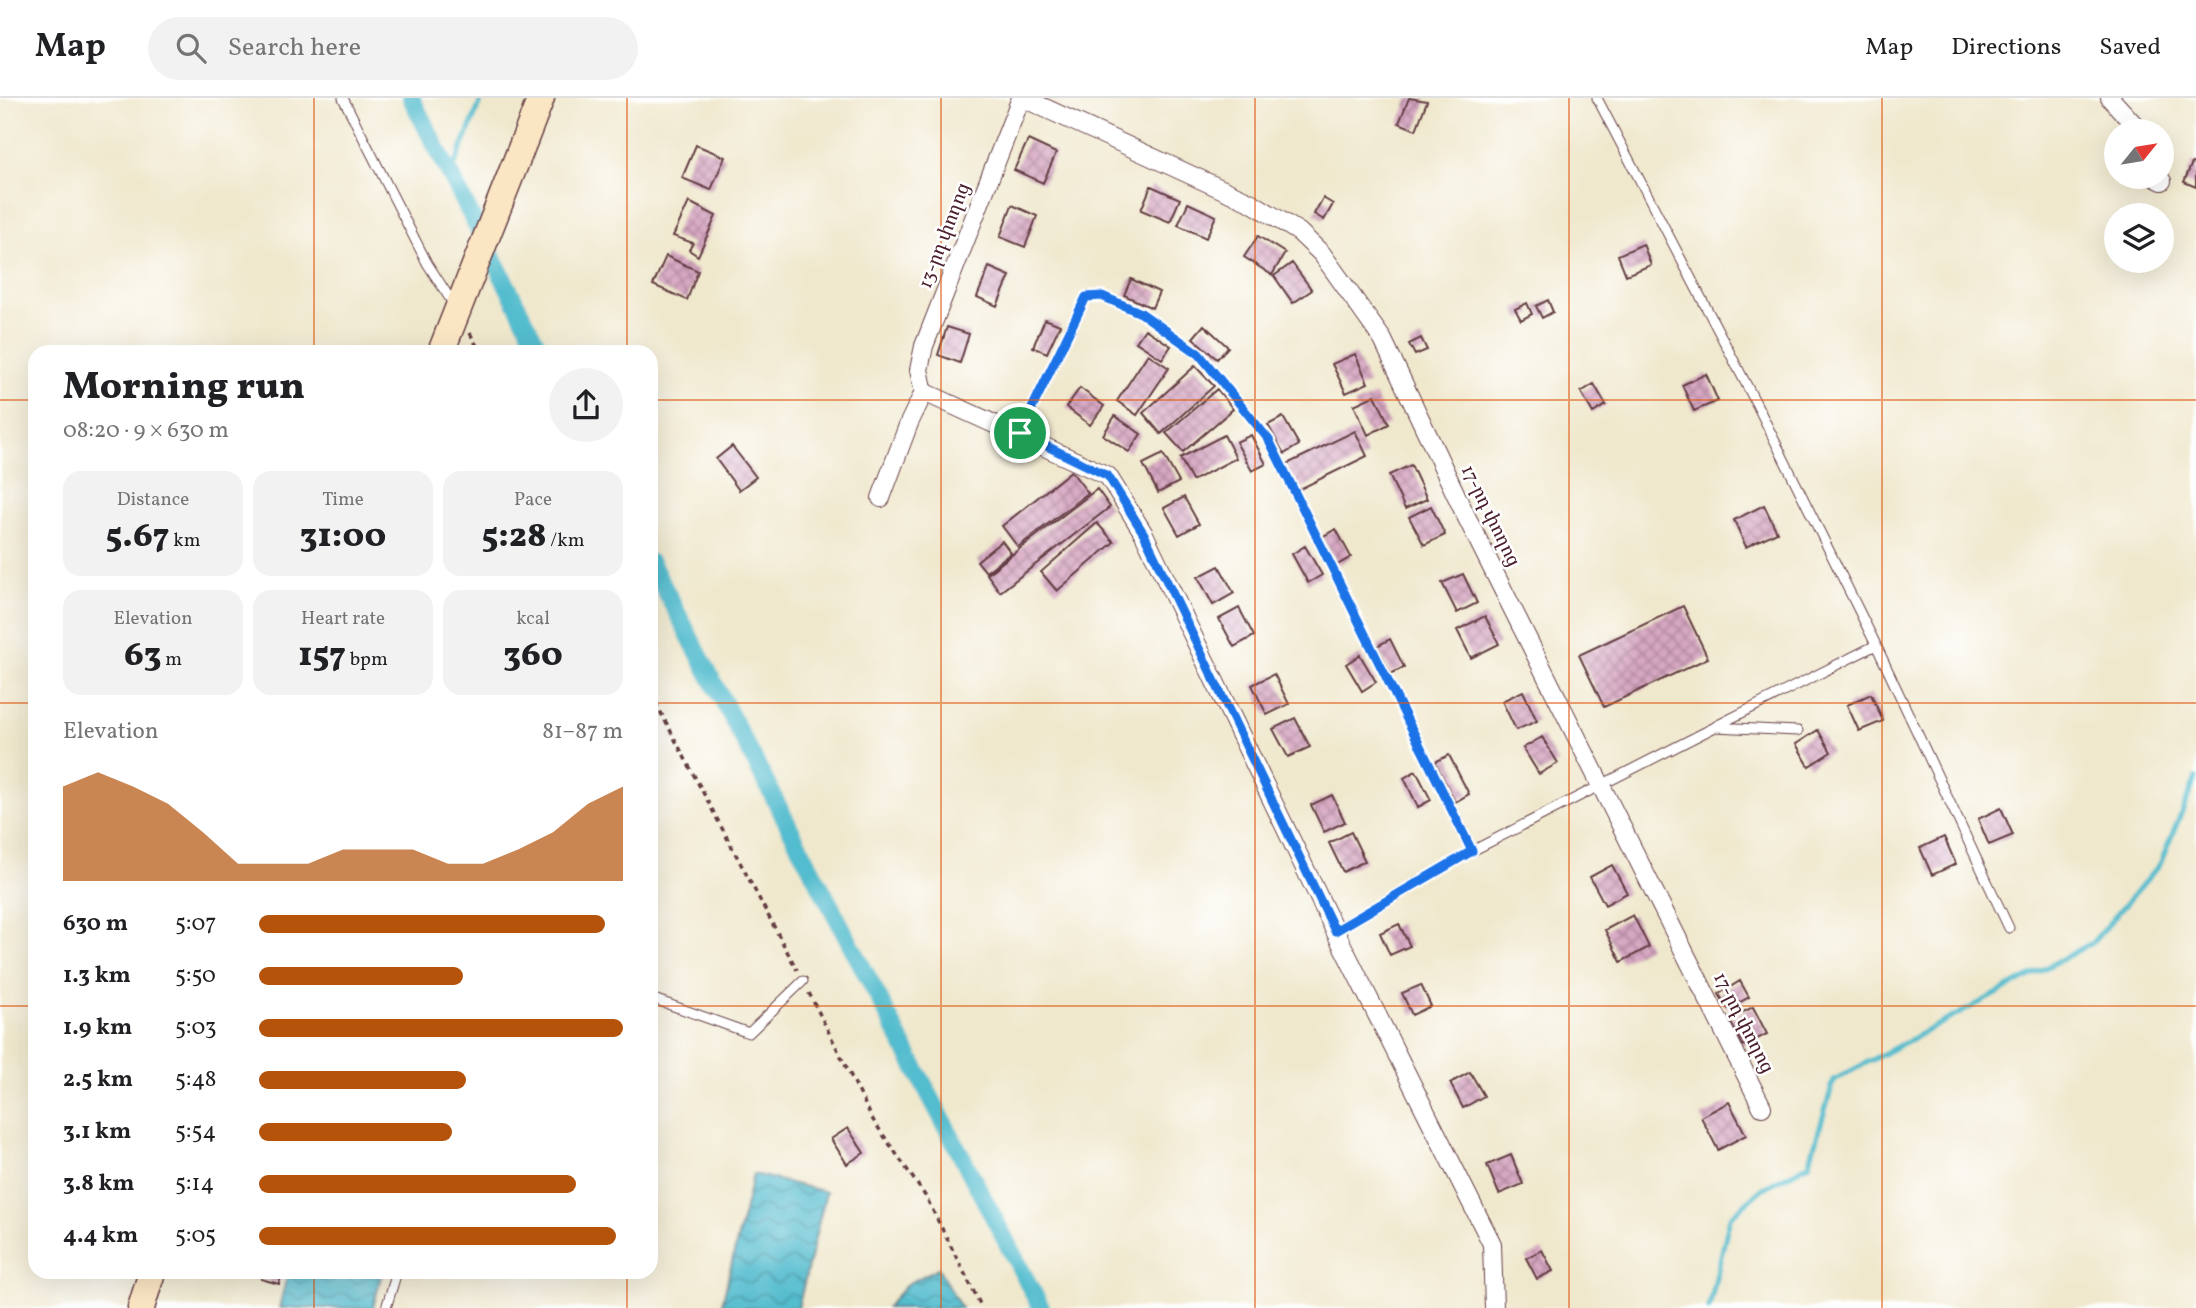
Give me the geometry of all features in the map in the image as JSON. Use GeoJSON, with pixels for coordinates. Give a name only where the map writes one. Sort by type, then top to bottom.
{"type":"FeatureCollection","features":[{"type":"Feature","properties":{"kind":"main road"},"geometry":{"type":"LineString","coordinates":[[444,345],[541,98]]}},
{"type":"Feature","properties":{"kind":"main road"},"geometry":{"type":"LineString","coordinates":[[141,1308],[150,1279]]}},
{"type":"Feature","properties":{"kind":"street","name":"13-րդ փողոց"},"geometry":{"type":"LineString","coordinates":[[925,392],[919,370],[924,346],[1022,98]]}},
{"type":"Feature","properties":{"kind":"street","name":"17-րդ փողոց"},"geometry":{"type":"LineString","coordinates":[[1022,98],[1252,203],[1299,232],[1322,254],[1383,340],[1466,516],[1762,1107]]}},
{"type":"Feature","properties":{"kind":"street"},"geometry":{"type":"LineString","coordinates":[[2110,98],[2129,119]]}},
{"type":"Feature","properties":{"kind":"street"},"geometry":{"type":"LineString","coordinates":[[881,498],[909,424],[925,392],[1020,433],[1108,476],[1144,534],[1335,931],[1492,1244],[1494,1308]]}},
{"type":"Feature","properties":{"kind":"lane"},"geometry":{"type":"LineString","coordinates":[[343,98],[427,263],[457,310]]}},
{"type":"Feature","properties":{"kind":"lane"},"geometry":{"type":"LineString","coordinates":[[1597,98],[1757,405],[1876,645],[2009,928]]}},
{"type":"Feature","properties":{"kind":"lane"},"geometry":{"type":"LineString","coordinates":[[1020,433],[1086,297],[1102,296],[1141,313],[1199,354],[1269,440],[1472,851]]}},
{"type":"Feature","properties":{"kind":"lane"},"geometry":{"type":"LineString","coordinates":[[1335,931],[1472,851],[1876,645]]}},
{"type":"Feature","properties":{"kind":"lane"},"geometry":{"type":"LineString","coordinates":[[1715,727],[1798,731]]}},
{"type":"Feature","properties":{"kind":"lane"},"geometry":{"type":"LineString","coordinates":[[658,1000],[749,1033],[803,981]]}},
{"type":"Feature","properties":{"kind":"lane"},"geometry":{"type":"LineString","coordinates":[[387,1308],[395,1279]]}},
{"type":"Feature","properties":{"kind":"path"},"geometry":{"type":"LineString","coordinates":[[658,707],[803,981],[873,1120],[926,1197],[982,1308]]}},
{"type":"Feature","properties":{"kind":"water"},"geometry":{"type":"Polygon","coordinates":[[[753,1174],[826,1192],[798,1308],[738,1308],[722,1304],[753,1174]]]}},
{"type":"Feature","properties":{"kind":"water"},"geometry":{"type":"Polygon","coordinates":[[[938,1268],[961,1308],[886,1308],[907,1284],[938,1268]]]}},
{"type":"Feature","properties":{"kind":"water"},"geometry":{"type":"Polygon","coordinates":[[[286,1279],[380,1279],[373,1308],[279,1308],[286,1279]]]}},
{"type":"Feature","properties":{"kind":"building"},"geometry":{"type":"Polygon","coordinates":[[[1409,98],[1427,101],[1416,130],[1399,123],[1409,98]]]}},
{"type":"Feature","properties":{"kind":"building"},"geometry":{"type":"Polygon","coordinates":[[[1028,140],[1056,153],[1043,183],[1014,170],[1028,140]]]}},
{"type":"Feature","properties":{"kind":"building"},"geometry":{"type":"Polygon","coordinates":[[[696,145],[725,157],[711,190],[682,178],[696,145]]]}},
{"type":"Feature","properties":{"kind":"building"},"geometry":{"type":"Polygon","coordinates":[[[2192,163],[2196,164],[2196,187],[2184,182],[2192,163]]]}},
{"type":"Feature","properties":{"kind":"building"},"geometry":{"type":"Polygon","coordinates":[[[1151,186],[1180,199],[1170,222],[1141,210],[1151,186]]]}},
{"type":"Feature","properties":{"kind":"building"},"geometry":{"type":"Polygon","coordinates":[[[1323,198],[1333,204],[1324,220],[1314,214],[1323,198]]]}},
{"type":"Feature","properties":{"kind":"building"},"geometry":{"type":"Polygon","coordinates":[[[689,202],[716,216],[698,256],[689,250],[693,243],[673,236],[689,202]]]}},
{"type":"Feature","properties":{"kind":"building"},"geometry":{"type":"Polygon","coordinates":[[[1188,203],[1216,216],[1206,238],[1178,225],[1188,203]]]}},
{"type":"Feature","properties":{"kind":"building"},"geometry":{"type":"Polygon","coordinates":[[[1012,205],[1037,216],[1025,247],[1000,237],[1012,205]]]}},
{"type":"Feature","properties":{"kind":"building"},"geometry":{"type":"Polygon","coordinates":[[[1258,236],[1285,253],[1272,275],[1244,257],[1258,236]]]}},
{"type":"Feature","properties":{"kind":"building"},"geometry":{"type":"Polygon","coordinates":[[[1643,244],[1651,265],[1626,275],[1618,255],[1643,244]]]}},
{"type":"Feature","properties":{"kind":"building"},"geometry":{"type":"Polygon","coordinates":[[[666,256],[698,271],[687,300],[653,285],[666,256]]]}},
{"type":"Feature","properties":{"kind":"building"},"geometry":{"type":"Polygon","coordinates":[[[1292,263],[1312,290],[1293,303],[1274,276],[1292,263]]]}},
{"type":"Feature","properties":{"kind":"building"},"geometry":{"type":"Polygon","coordinates":[[[989,267],[1010,276],[997,306],[977,297],[989,267]]]}},
{"type":"Feature","properties":{"kind":"building"},"geometry":{"type":"Polygon","coordinates":[[[1131,279],[1159,292],[1152,308],[1124,295],[1131,279]]]}},
{"type":"Feature","properties":{"kind":"building"},"geometry":{"type":"Polygon","coordinates":[[[1548,300],[1553,312],[1542,318],[1536,306],[1548,300]]]}},
{"type":"Feature","properties":{"kind":"building"},"geometry":{"type":"Polygon","coordinates":[[[1527,303],[1532,314],[1521,320],[1515,309],[1527,303]]]}},
{"type":"Feature","properties":{"kind":"building"},"geometry":{"type":"Polygon","coordinates":[[[1045,319],[1060,325],[1047,353],[1033,347],[1045,319]]]}},
{"type":"Feature","properties":{"kind":"building"},"geometry":{"type":"Polygon","coordinates":[[[1204,325],[1228,347],[1217,359],[1193,338],[1204,325]]]}},
{"type":"Feature","properties":{"kind":"building"},"geometry":{"type":"Polygon","coordinates":[[[947,327],[969,334],[960,363],[938,355],[947,327]]]}},
{"type":"Feature","properties":{"kind":"building"},"geometry":{"type":"Polygon","coordinates":[[[1145,329],[1171,346],[1162,359],[1136,342],[1145,329]]]}},
{"type":"Feature","properties":{"kind":"building"},"geometry":{"type":"Polygon","coordinates":[[[1421,338],[1427,350],[1415,355],[1409,344],[1421,338]]]}},
{"type":"Feature","properties":{"kind":"building"},"geometry":{"type":"Polygon","coordinates":[[[1148,354],[1169,368],[1137,415],[1117,401],[1148,354]]]}},
{"type":"Feature","properties":{"kind":"building"},"geometry":{"type":"Polygon","coordinates":[[[1355,354],[1368,383],[1346,393],[1332,364],[1355,354]]]}},
{"type":"Feature","properties":{"kind":"building"},"geometry":{"type":"Polygon","coordinates":[[[1195,366],[1214,386],[1161,434],[1143,413],[1195,366]]]}},
{"type":"Feature","properties":{"kind":"building"},"geometry":{"type":"Polygon","coordinates":[[[1706,374],[1718,401],[1694,411],[1682,385],[1706,374]]]}},
{"type":"Feature","properties":{"kind":"building"},"geometry":{"type":"Polygon","coordinates":[[[1594,384],[1606,405],[1593,413],[1581,392],[1594,384]]]}},
{"type":"Feature","properties":{"kind":"building"},"geometry":{"type":"Polygon","coordinates":[[[1080,388],[1104,406],[1090,425],[1066,407],[1080,388]]]}},
{"type":"Feature","properties":{"kind":"building"},"geometry":{"type":"Polygon","coordinates":[[[1217,389],[1233,409],[1183,452],[1166,433],[1217,389]]]}},
{"type":"Feature","properties":{"kind":"building"},"geometry":{"type":"Polygon","coordinates":[[[1375,395],[1389,424],[1368,435],[1354,405],[1375,395]]]}},
{"type":"Feature","properties":{"kind":"building"},"geometry":{"type":"Polygon","coordinates":[[[1115,416],[1141,434],[1129,452],[1103,435],[1115,416]]]}},
{"type":"Feature","properties":{"kind":"building"},"geometry":{"type":"Polygon","coordinates":[[[1283,417],[1299,445],[1284,454],[1268,425],[1283,417]]]}},
{"type":"Feature","properties":{"kind":"building"},"geometry":{"type":"Polygon","coordinates":[[[1355,431],[1367,456],[1298,490],[1285,465],[1355,431]]]}},
{"type":"Feature","properties":{"kind":"building"},"geometry":{"type":"Polygon","coordinates":[[[1224,435],[1236,458],[1192,481],[1180,458],[1224,435]]]}},
{"type":"Feature","properties":{"kind":"building"},"geometry":{"type":"Polygon","coordinates":[[[1251,435],[1266,464],[1252,471],[1236,442],[1251,435]]]}},
{"type":"Feature","properties":{"kind":"building"},"geometry":{"type":"Polygon","coordinates":[[[732,446],[756,477],[739,490],[716,459],[732,446]]]}},
{"type":"Feature","properties":{"kind":"building"},"geometry":{"type":"Polygon","coordinates":[[[1163,454],[1179,482],[1158,493],[1143,464],[1163,454]]]}},
{"type":"Feature","properties":{"kind":"building"},"geometry":{"type":"Polygon","coordinates":[[[1411,465],[1427,499],[1405,509],[1389,475],[1411,465]]]}},
{"type":"Feature","properties":{"kind":"building"},"geometry":{"type":"Polygon","coordinates":[[[1071,471],[1088,493],[1018,547],[1002,526],[1071,471]]]}},
{"type":"Feature","properties":{"kind":"building"},"geometry":{"type":"Polygon","coordinates":[[[1097,489],[1110,507],[1000,592],[987,574],[1097,489]]]}},
{"type":"Feature","properties":{"kind":"building"},"geometry":{"type":"Polygon","coordinates":[[[1184,497],[1199,524],[1179,535],[1164,508],[1184,497]]]}},
{"type":"Feature","properties":{"kind":"building"},"geometry":{"type":"Polygon","coordinates":[[[1764,505],[1777,532],[1746,547],[1734,520],[1764,505]]]}},
{"type":"Feature","properties":{"kind":"building"},"geometry":{"type":"Polygon","coordinates":[[[1431,506],[1445,535],[1424,545],[1409,517],[1431,506]]]}},
{"type":"Feature","properties":{"kind":"building"},"geometry":{"type":"Polygon","coordinates":[[[1097,523],[1114,542],[1057,591],[1041,572],[1097,523]]]}},
{"type":"Feature","properties":{"kind":"building"},"geometry":{"type":"Polygon","coordinates":[[[1336,529],[1351,557],[1337,565],[1322,537],[1336,529]]]}},
{"type":"Feature","properties":{"kind":"building"},"geometry":{"type":"Polygon","coordinates":[[[1002,541],[1011,553],[986,572],[977,561],[1002,541]]]}},
{"type":"Feature","properties":{"kind":"building"},"geometry":{"type":"Polygon","coordinates":[[[1305,546],[1322,575],[1308,583],[1292,554],[1305,546]]]}},
{"type":"Feature","properties":{"kind":"building"},"geometry":{"type":"Polygon","coordinates":[[[1219,566],[1234,593],[1213,605],[1198,577],[1219,566]]]}},
{"type":"Feature","properties":{"kind":"building"},"geometry":{"type":"Polygon","coordinates":[[[1463,574],[1477,603],[1457,613],[1442,583],[1463,574]]]}},
{"type":"Feature","properties":{"kind":"building"},"geometry":{"type":"Polygon","coordinates":[[[1683,606],[1708,658],[1604,707],[1579,655],[1683,606]]]}},
{"type":"Feature","properties":{"kind":"building"},"geometry":{"type":"Polygon","coordinates":[[[1239,608],[1254,636],[1234,647],[1219,619],[1239,608]]]}},
{"type":"Feature","properties":{"kind":"building"},"geometry":{"type":"Polygon","coordinates":[[[1485,616],[1499,644],[1471,658],[1457,630],[1485,616]]]}},
{"type":"Feature","properties":{"kind":"building"},"geometry":{"type":"Polygon","coordinates":[[[1390,639],[1404,667],[1391,674],[1377,646],[1390,639]]]}},
{"type":"Feature","properties":{"kind":"building"},"geometry":{"type":"Polygon","coordinates":[[[1360,655],[1376,682],[1362,691],[1346,664],[1360,655]]]}},
{"type":"Feature","properties":{"kind":"building"},"geometry":{"type":"Polygon","coordinates":[[[1274,674],[1289,704],[1267,715],[1252,685],[1274,674]]]}},
{"type":"Feature","properties":{"kind":"building"},"geometry":{"type":"Polygon","coordinates":[[[1523,691],[1537,721],[1516,730],[1502,701],[1523,691]]]}},
{"type":"Feature","properties":{"kind":"building"},"geometry":{"type":"Polygon","coordinates":[[[1871,694],[1883,721],[1859,731],[1847,705],[1871,694]]]}},
{"type":"Feature","properties":{"kind":"building"},"geometry":{"type":"Polygon","coordinates":[[[1295,718],[1310,747],[1288,757],[1273,729],[1295,718]]]}},
{"type":"Feature","properties":{"kind":"building"},"geometry":{"type":"Polygon","coordinates":[[[1818,730],[1831,752],[1809,766],[1796,744],[1818,730]]]}},
{"type":"Feature","properties":{"kind":"building"},"geometry":{"type":"Polygon","coordinates":[[[1542,737],[1558,763],[1539,774],[1523,748],[1542,737]]]}},
{"type":"Feature","properties":{"kind":"building"},"geometry":{"type":"Polygon","coordinates":[[[1449,755],[1469,794],[1455,802],[1435,762],[1449,755]]]}},
{"type":"Feature","properties":{"kind":"building"},"geometry":{"type":"Polygon","coordinates":[[[1416,771],[1431,800],[1418,807],[1404,778],[1416,771]]]}},
{"type":"Feature","properties":{"kind":"building"},"geometry":{"type":"Polygon","coordinates":[[[1332,795],[1345,822],[1324,832],[1311,805],[1332,795]]]}},
{"type":"Feature","properties":{"kind":"building"},"geometry":{"type":"Polygon","coordinates":[[[2001,808],[2013,835],[1989,845],[1978,819],[2001,808]]]}},
{"type":"Feature","properties":{"kind":"building"},"geometry":{"type":"Polygon","coordinates":[[[1351,832],[1365,861],[1343,872],[1329,843],[1351,832]]]}},
{"type":"Feature","properties":{"kind":"building"},"geometry":{"type":"Polygon","coordinates":[[[1944,837],[1956,864],[1932,875],[1920,848],[1944,837]]]}},
{"type":"Feature","properties":{"kind":"building"},"geometry":{"type":"Polygon","coordinates":[[[1612,865],[1627,893],[1605,905],[1590,877],[1612,865]]]}},
{"type":"Feature","properties":{"kind":"building"},"geometry":{"type":"Polygon","coordinates":[[[1633,915],[1649,947],[1621,962],[1605,930],[1633,915]]]}},
{"type":"Feature","properties":{"kind":"building"},"geometry":{"type":"Polygon","coordinates":[[[1399,924],[1410,946],[1390,955],[1380,933],[1399,924]]]}},
{"type":"Feature","properties":{"kind":"building"},"geometry":{"type":"Polygon","coordinates":[[[1740,981],[1749,997],[1728,1009],[1719,994],[1740,981]]]}},
{"type":"Feature","properties":{"kind":"building"},"geometry":{"type":"Polygon","coordinates":[[[1421,985],[1431,1006],[1412,1015],[1402,993],[1421,985]]]}},
{"type":"Feature","properties":{"kind":"building"},"geometry":{"type":"Polygon","coordinates":[[[1753,1007],[1767,1034],[1743,1046],[1729,1019],[1753,1007]]]}},
{"type":"Feature","properties":{"kind":"building"},"geometry":{"type":"Polygon","coordinates":[[[1470,1072],[1484,1096],[1463,1108],[1450,1083],[1470,1072]]]}},
{"type":"Feature","properties":{"kind":"building"},"geometry":{"type":"Polygon","coordinates":[[[1729,1102],[1746,1135],[1718,1150],[1701,1117],[1729,1102]]]}},
{"type":"Feature","properties":{"kind":"building"},"geometry":{"type":"Polygon","coordinates":[[[848,1128],[864,1153],[847,1164],[831,1139],[848,1128]]]}},
{"type":"Feature","properties":{"kind":"building"},"geometry":{"type":"Polygon","coordinates":[[[1511,1155],[1523,1184],[1499,1194],[1487,1165],[1511,1155]]]}},
{"type":"Feature","properties":{"kind":"building"},"geometry":{"type":"Polygon","coordinates":[[[1542,1250],[1553,1271],[1537,1279],[1526,1258],[1542,1250]]]}},
{"type":"Feature","properties":{"kind":"building"},"geometry":{"type":"Polygon","coordinates":[[[261,1279],[280,1279],[279,1284],[261,1279]]]}},
{"type":"Feature","properties":{"kind":"waterway"},"geometry":{"type":"LineString","coordinates":[[411,98],[537,345]]}},
{"type":"Feature","properties":{"kind":"waterway"},"geometry":{"type":"LineString","coordinates":[[450,177],[482,98]]}},
{"type":"Feature","properties":{"kind":"waterway"},"geometry":{"type":"LineString","coordinates":[[658,576],[1041,1308]]}},
{"type":"Feature","properties":{"kind":"waterway"},"geometry":{"type":"LineString","coordinates":[[1709,1308],[1730,1217],[1762,1189],[1809,1164],[1834,1080],[2092,943],[2160,864],[2196,778]]}},
{"type":"Feature","properties":{"kind":"route"},"geometry":{"type":"LineString","coordinates":[[1102,296],[1141,313],[1199,354],[1269,440],[1472,851],[1335,931],[1144,534],[1108,476],[1020,433],[1086,297],[1102,296]]}}]}
